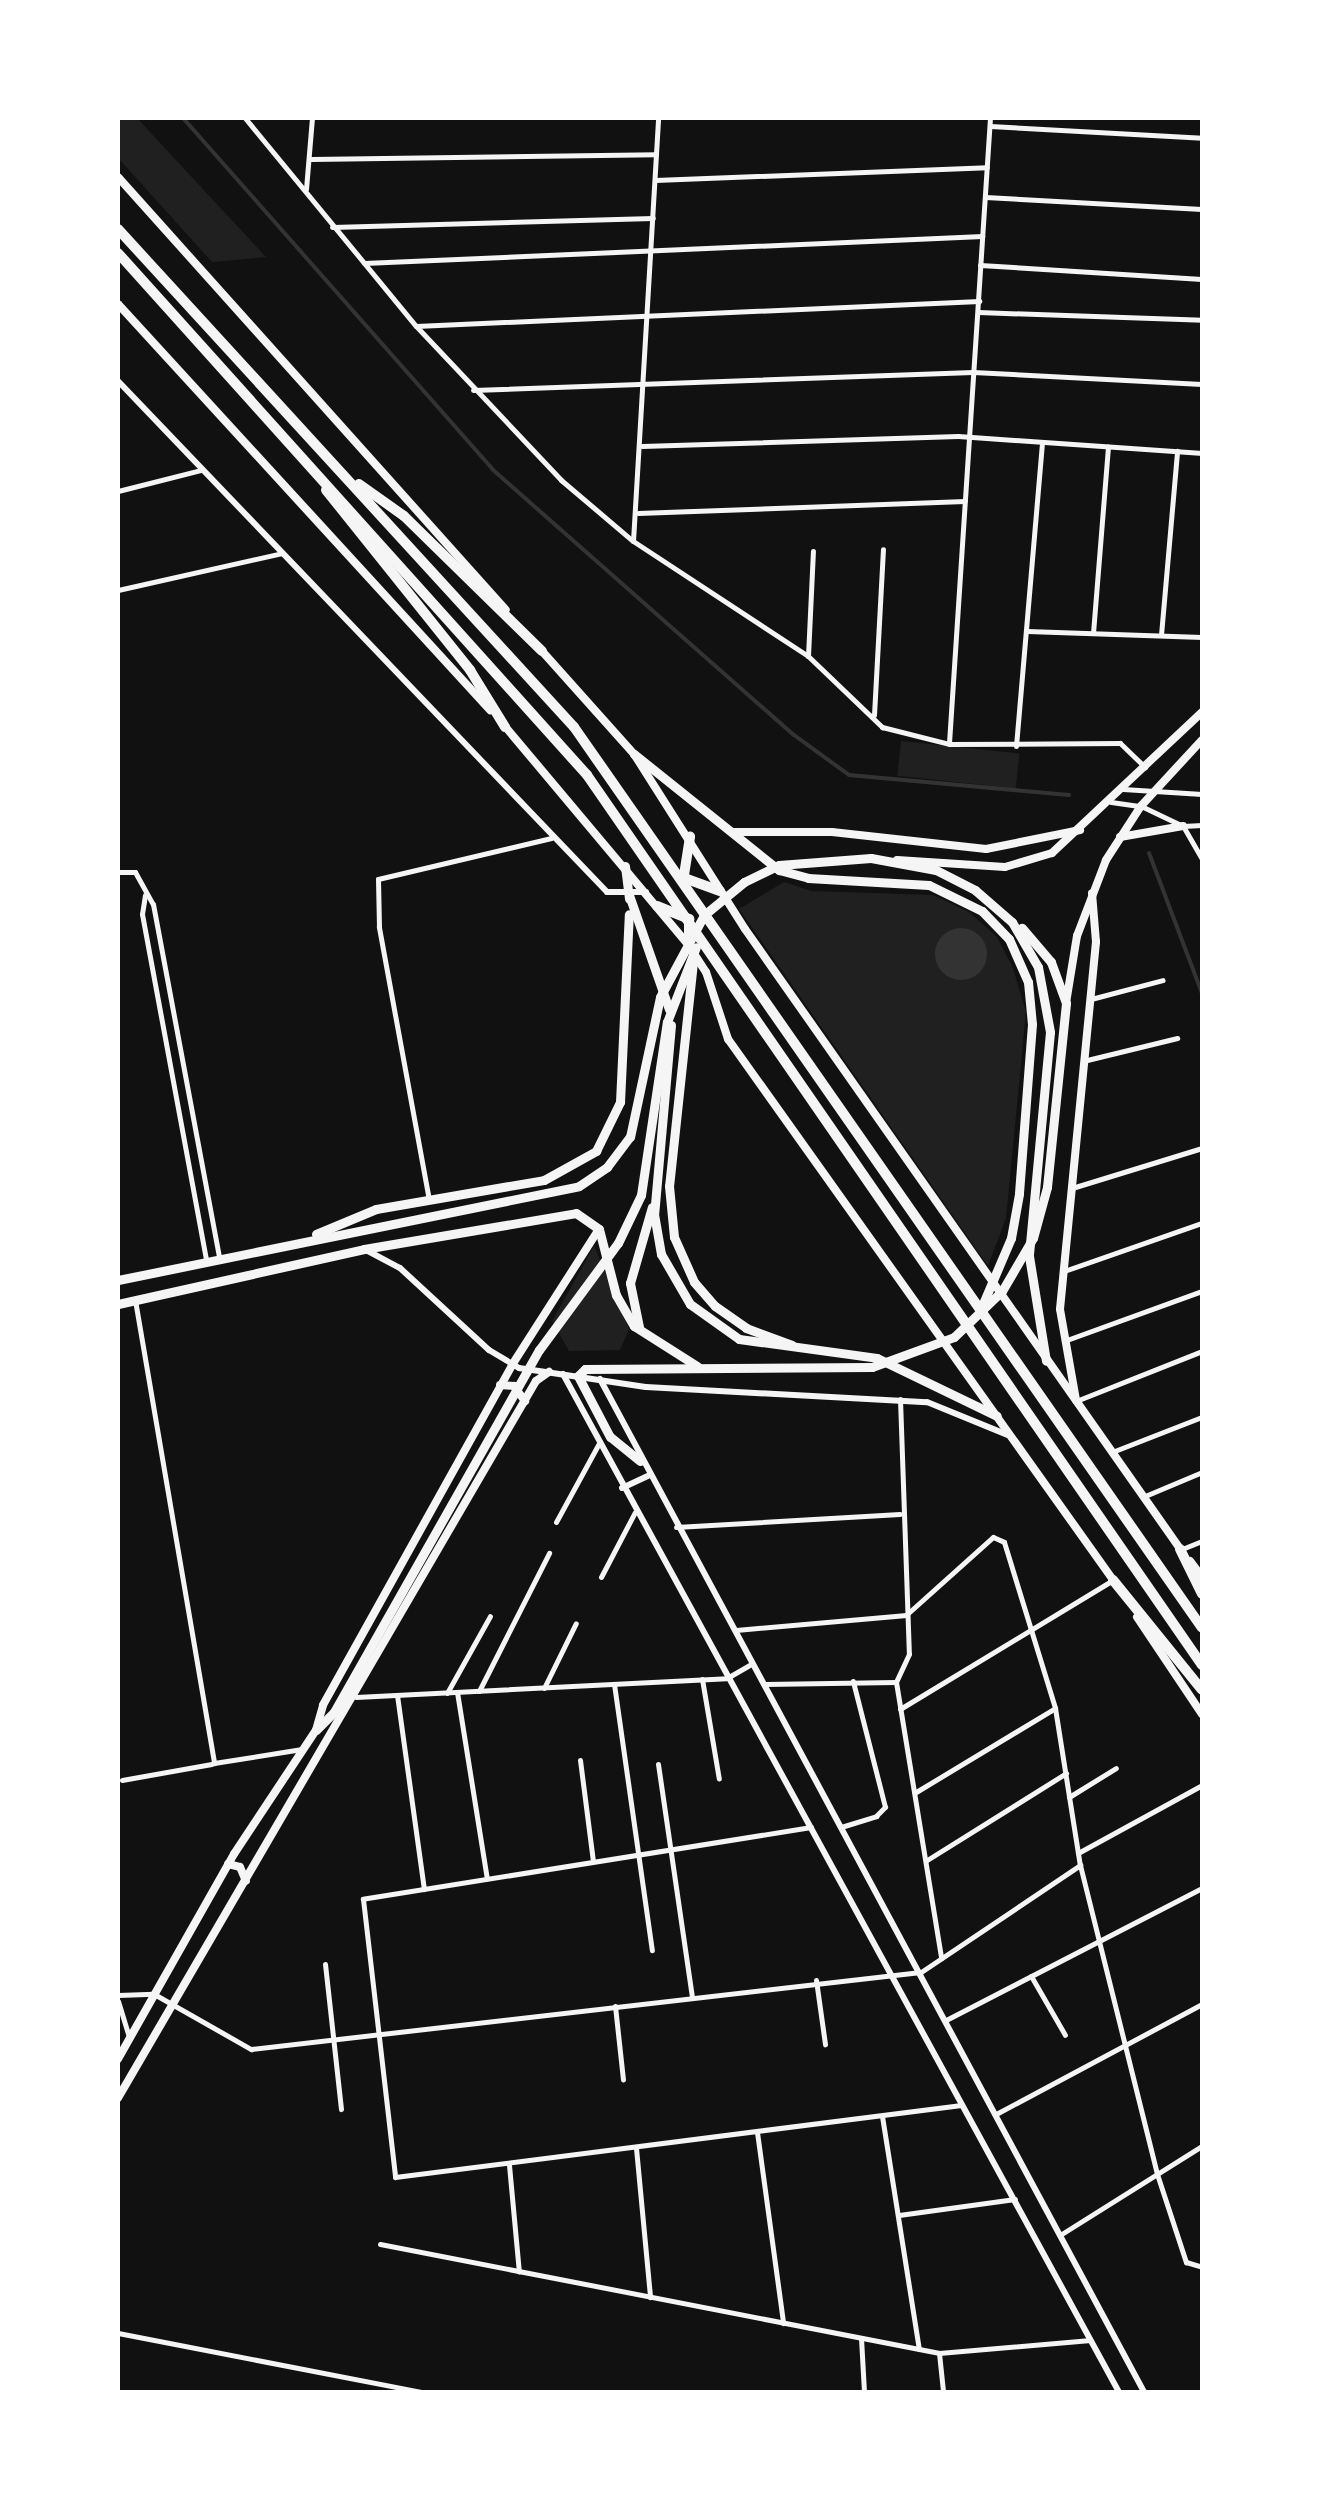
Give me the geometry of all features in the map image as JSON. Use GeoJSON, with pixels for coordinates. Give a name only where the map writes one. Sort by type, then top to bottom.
{"type":"FeatureCollection","features":[{"type":"Feature","properties":{"kind":"highway"},"geometry":{"type":"LineString","coordinates":[[118,228],[574,727],[685,877],[1202,1628]]}},
{"type":"Feature","properties":{"kind":"highway"},"geometry":{"type":"LineString","coordinates":[[118,253],[587,774],[1202,1665]]}},
{"type":"Feature","properties":{"kind":"highway"},"geometry":{"type":"LineString","coordinates":[[286,438],[470,670],[505,727]]}},
{"type":"Feature","properties":{"kind":"highway"},"geometry":{"type":"LineString","coordinates":[[352,480],[394,506],[542,651]]}},
{"type":"Feature","properties":{"kind":"highway"},"geometry":{"type":"LineString","coordinates":[[685,877],[690,836]]}},
{"type":"Feature","properties":{"kind":"highway"},"geometry":{"type":"LineString","coordinates":[[685,877],[720,891]]}},
{"type":"Feature","properties":{"kind":"highway"},"geometry":{"type":"LineString","coordinates":[[657,906],[689,919]]}},
{"type":"Feature","properties":{"kind":"highway"},"geometry":{"type":"LineString","coordinates":[[689,919],[692,947]]}},
{"type":"Feature","properties":{"kind":"highway"},"geometry":{"type":"LineString","coordinates":[[1180,1549],[1202,1594]]}},
{"type":"Feature","properties":{"kind":"highway"},"geometry":{"type":"LineString","coordinates":[[1113,1580],[1202,1690]]}},
{"type":"Feature","properties":{"kind":"main road"},"geometry":{"type":"LineString","coordinates":[[118,177],[634,754],[690,836],[720,891],[1142,1498],[1202,1578]]}},
{"type":"Feature","properties":{"kind":"main road"},"geometry":{"type":"LineString","coordinates":[[118,304],[505,727],[692,947],[706,972],[728,1038],[1113,1580],[1202,1714]]}},
{"type":"Feature","properties":{"kind":"main road"},"geometry":{"type":"LineString","coordinates":[[888,861],[1005,867],[1052,853],[1084,829],[1202,712]]}},
{"type":"Feature","properties":{"kind":"main road"},"geometry":{"type":"LineString","coordinates":[[640,1461],[610,1437],[578,1376],[603,1365],[714,1371],[891,1363],[929,1351],[977,1318],[1018,1268],[1033,1238],[1047,1188],[1066,1003],[1092,893],[1141,806],[1202,740]]}},
{"type":"Feature","properties":{"kind":"main road"},"geometry":{"type":"LineString","coordinates":[[634,754],[726,830],[789,874],[916,882],[982,911],[1009,939],[1028,982],[1028,1078],[1010,1238],[977,1318]]}},
{"type":"Feature","properties":{"kind":"main road"},"geometry":{"type":"LineString","coordinates":[[1120,838],[1182,826]]}},
{"type":"Feature","properties":{"kind":"main road"},"geometry":{"type":"LineString","coordinates":[[726,830],[769,837],[832,832],[986,849],[1084,829]]}},
{"type":"Feature","properties":{"kind":"main road"},"geometry":{"type":"LineString","coordinates":[[118,1280],[310,1238],[570,1190],[616,1158],[637,1118],[660,997],[704,915],[730,891],[779,865],[871,858],[952,877],[1004,914],[1051,962],[1066,1003]]}},
{"type":"Feature","properties":{"kind":"main road"},"geometry":{"type":"LineString","coordinates":[[625,866],[629,894],[671,1022],[654,1200],[630,1282],[634,1315],[649,1341]]}},
{"type":"Feature","properties":{"kind":"main road"},"geometry":{"type":"LineString","coordinates":[[1076,1401],[1063,1342],[1062,1272],[1096,931],[1092,893]]}},
{"type":"Feature","properties":{"kind":"main road"},"geometry":{"type":"LineString","coordinates":[[310,1238],[364,1212],[558,1176],[581,1164],[608,1136],[620,1102],[629,894]]}},
{"type":"Feature","properties":{"kind":"main road"},"geometry":{"type":"LineString","coordinates":[[1004,914],[1033,956],[1049,1018],[1028,1236],[1046,1361]]}},
{"type":"Feature","properties":{"kind":"main road"},"geometry":{"type":"LineString","coordinates":[[129,2077],[118,2062],[228,1864],[302,1749],[334,1712],[538,1350],[618,1242],[641,1196],[668,1022],[704,915]]}},
{"type":"Feature","properties":{"kind":"main road"},"geometry":{"type":"LineString","coordinates":[[692,947],[669,1186],[674,1237],[694,1282],[725,1314],[760,1334],[809,1350]]}},
{"type":"Feature","properties":{"kind":"main road"},"geometry":{"type":"LineString","coordinates":[[654,1200],[662,1254],[698,1312],[739,1338],[877,1358],[997,1416]]}},
{"type":"Feature","properties":{"kind":"main road"},"geometry":{"type":"LineString","coordinates":[[118,1304],[364,1249],[570,1213],[600,1228]]}},
{"type":"Feature","properties":{"kind":"main road"},"geometry":{"type":"LineString","coordinates":[[316,1730],[323,1705],[500,1385],[600,1228]]}},
{"type":"Feature","properties":{"kind":"main road"},"geometry":{"type":"LineString","coordinates":[[600,1228],[616,1295],[649,1341],[714,1371]]}},
{"type":"Feature","properties":{"kind":"main road"},"geometry":{"type":"LineString","coordinates":[[118,2098],[356,1698],[525,1401],[550,1372]]}},
{"type":"Feature","properties":{"kind":"main road"},"geometry":{"type":"LineString","coordinates":[[500,1385],[514,1386],[525,1401]]}},
{"type":"Feature","properties":{"kind":"main road"},"geometry":{"type":"LineString","coordinates":[[234,1854],[240,1865],[254,1868]]}},
{"type":"Feature","properties":{"kind":"main road"},"geometry":{"type":"LineString","coordinates":[[228,1864],[240,1867],[246,1880]]}},
{"type":"Feature","properties":{"kind":"main road"},"geometry":{"type":"LineString","coordinates":[[128,2041],[130,2055],[142,2055]]}},
{"type":"Feature","properties":{"kind":"street"},"geometry":{"type":"LineString","coordinates":[[245,118],[416,326],[561,480],[633,541],[808,656],[897,735],[949,744],[1120,743],[1146,766]]}},
{"type":"Feature","properties":{"kind":"street"},"geometry":{"type":"LineString","coordinates":[[306,191],[312,118]]}},
{"type":"Feature","properties":{"kind":"street"},"geometry":{"type":"LineString","coordinates":[[633,541],[642,446],[658,118]]}},
{"type":"Feature","properties":{"kind":"street"},"geometry":{"type":"LineString","coordinates":[[949,744],[990,118]]}},
{"type":"Feature","properties":{"kind":"street"},"geometry":{"type":"LineString","coordinates":[[990,126],[1202,138]]}},
{"type":"Feature","properties":{"kind":"street"},"geometry":{"type":"LineString","coordinates":[[311,159],[656,154]]}},
{"type":"Feature","properties":{"kind":"street"},"geometry":{"type":"LineString","coordinates":[[656,180],[987,167]]}},
{"type":"Feature","properties":{"kind":"street"},"geometry":{"type":"LineString","coordinates":[[985,196],[1202,209]]}},
{"type":"Feature","properties":{"kind":"street"},"geometry":{"type":"LineString","coordinates":[[332,226],[653,218]]}},
{"type":"Feature","properties":{"kind":"street"},"geometry":{"type":"LineString","coordinates":[[364,263],[982,236]]}},
{"type":"Feature","properties":{"kind":"street"},"geometry":{"type":"LineString","coordinates":[[980,265],[1202,279]]}},
{"type":"Feature","properties":{"kind":"street"},"geometry":{"type":"LineString","coordinates":[[416,326],[979,301]]}},
{"type":"Feature","properties":{"kind":"street"},"geometry":{"type":"LineString","coordinates":[[978,312],[1202,320]]}},
{"type":"Feature","properties":{"kind":"street"},"geometry":{"type":"LineString","coordinates":[[473,390],[974,372],[1202,384]]}},
{"type":"Feature","properties":{"kind":"street"},"geometry":{"type":"LineString","coordinates":[[118,382],[607,892],[646,892]]}},
{"type":"Feature","properties":{"kind":"street"},"geometry":{"type":"LineString","coordinates":[[642,446],[970,439],[1202,453]]}},
{"type":"Feature","properties":{"kind":"street"},"geometry":{"type":"LineString","coordinates":[[1016,746],[1042,444]]}},
{"type":"Feature","properties":{"kind":"street"},"geometry":{"type":"LineString","coordinates":[[1093,633],[1108,448]]}},
{"type":"Feature","properties":{"kind":"street"},"geometry":{"type":"LineString","coordinates":[[1161,636],[1177,451]]}},
{"type":"Feature","properties":{"kind":"street"},"geometry":{"type":"LineString","coordinates":[[118,491],[201,470]]}},
{"type":"Feature","properties":{"kind":"street"},"geometry":{"type":"LineString","coordinates":[[638,513],[965,501]]}},
{"type":"Feature","properties":{"kind":"street"},"geometry":{"type":"LineString","coordinates":[[874,717],[882,549]]}},
{"type":"Feature","properties":{"kind":"street"},"geometry":{"type":"LineString","coordinates":[[808,656],[812,552]]}},
{"type":"Feature","properties":{"kind":"street"},"geometry":{"type":"LineString","coordinates":[[118,590],[282,553]]}},
{"type":"Feature","properties":{"kind":"street"},"geometry":{"type":"LineString","coordinates":[[1027,631],[1202,637]]}},
{"type":"Feature","properties":{"kind":"street"},"geometry":{"type":"LineString","coordinates":[[1123,790],[1202,794]]}},
{"type":"Feature","properties":{"kind":"street"},"geometry":{"type":"LineString","coordinates":[[1111,802],[1141,806],[1182,826],[1202,825]]}},
{"type":"Feature","properties":{"kind":"street"},"geometry":{"type":"LineString","coordinates":[[1182,826],[1202,859]]}},
{"type":"Feature","properties":{"kind":"street"},"geometry":{"type":"LineString","coordinates":[[429,1200],[378,926],[378,878],[552,838]]}},
{"type":"Feature","properties":{"kind":"street"},"geometry":{"type":"LineString","coordinates":[[118,872],[135,872],[156,922],[219,1258]]}},
{"type":"Feature","properties":{"kind":"street"},"geometry":{"type":"LineString","coordinates":[[145,894],[142,914],[206,1260]]}},
{"type":"Feature","properties":{"kind":"street"},"geometry":{"type":"LineString","coordinates":[[1090,999],[1163,980]]}},
{"type":"Feature","properties":{"kind":"street"},"geometry":{"type":"LineString","coordinates":[[1083,1061],[1176,1038]]}},
{"type":"Feature","properties":{"kind":"street"},"geometry":{"type":"LineString","coordinates":[[1072,1188],[1202,1148]]}},
{"type":"Feature","properties":{"kind":"street"},"geometry":{"type":"LineString","coordinates":[[1062,1272],[1202,1223]]}},
{"type":"Feature","properties":{"kind":"street"},"geometry":{"type":"LineString","coordinates":[[364,1249],[400,1268],[512,1365],[600,1380],[900,1399],[957,1410],[1013,1438]]}},
{"type":"Feature","properties":{"kind":"street"},"geometry":{"type":"LineString","coordinates":[[1063,1342],[1202,1291]]}},
{"type":"Feature","properties":{"kind":"street"},"geometry":{"type":"LineString","coordinates":[[136,1300],[214,1764]]}},
{"type":"Feature","properties":{"kind":"street"},"geometry":{"type":"LineString","coordinates":[[1076,1401],[1202,1352]]}},
{"type":"Feature","properties":{"kind":"street"},"geometry":{"type":"LineString","coordinates":[[563,1374],[598,1445],[893,1972],[1119,2392]]}},
{"type":"Feature","properties":{"kind":"street"},"geometry":{"type":"LineString","coordinates":[[600,1380],[648,1476],[921,1972],[1144,2392]]}},
{"type":"Feature","properties":{"kind":"street"},"geometry":{"type":"LineString","coordinates":[[900,1399],[900,1514],[909,1654],[896,1682],[941,1959]]}},
{"type":"Feature","properties":{"kind":"street"},"geometry":{"type":"LineString","coordinates":[[1110,1452],[1202,1417]]}},
{"type":"Feature","properties":{"kind":"street"},"geometry":{"type":"LineString","coordinates":[[556,1522],[598,1445]]}},
{"type":"Feature","properties":{"kind":"street"},"geometry":{"type":"LineString","coordinates":[[1142,1498],[1202,1472]]}},
{"type":"Feature","properties":{"kind":"street"},"geometry":{"type":"LineString","coordinates":[[622,1488],[648,1476]]}},
{"type":"Feature","properties":{"kind":"street"},"geometry":{"type":"LineString","coordinates":[[600,1577],[635,1512]]}},
{"type":"Feature","properties":{"kind":"street"},"geometry":{"type":"LineString","coordinates":[[676,1527],[900,1514]]}},
{"type":"Feature","properties":{"kind":"street"},"geometry":{"type":"LineString","coordinates":[[733,1630],[906,1616],[999,1538],[1034,1626],[1054,1708],[1080,1864],[1128,2044],[1157,2174],[1192,2269],[1202,2267]]}},
{"type":"Feature","properties":{"kind":"street"},"geometry":{"type":"LineString","coordinates":[[1180,1549],[1202,1540]]}},
{"type":"Feature","properties":{"kind":"street"},"geometry":{"type":"LineString","coordinates":[[479,1691],[549,1553]]}},
{"type":"Feature","properties":{"kind":"street"},"geometry":{"type":"LineString","coordinates":[[900,1709],[1113,1580]]}},
{"type":"Feature","properties":{"kind":"street"},"geometry":{"type":"LineString","coordinates":[[447,1693],[490,1616]]}},
{"type":"Feature","properties":{"kind":"street"},"geometry":{"type":"LineString","coordinates":[[544,1688],[576,1623]]}},
{"type":"Feature","properties":{"kind":"street"},"geometry":{"type":"LineString","coordinates":[[356,1698],[727,1678],[751,1664]]}},
{"type":"Feature","properties":{"kind":"street"},"geometry":{"type":"LineString","coordinates":[[702,1679],[719,1779]]}},
{"type":"Feature","properties":{"kind":"street"},"geometry":{"type":"LineString","coordinates":[[841,1827],[876,1816],[885,1806],[853,1681]]}},
{"type":"Feature","properties":{"kind":"street"},"geometry":{"type":"LineString","coordinates":[[762,1684],[896,1682]]}},
{"type":"Feature","properties":{"kind":"street"},"geometry":{"type":"LineString","coordinates":[[614,1684],[652,1950]]}},
{"type":"Feature","properties":{"kind":"street"},"geometry":{"type":"LineString","coordinates":[[457,1692],[488,1879]]}},
{"type":"Feature","properties":{"kind":"street"},"geometry":{"type":"LineString","coordinates":[[397,1695],[424,1889]]}},
{"type":"Feature","properties":{"kind":"street"},"geometry":{"type":"LineString","coordinates":[[915,1793],[1054,1708]]}},
{"type":"Feature","properties":{"kind":"street"},"geometry":{"type":"LineString","coordinates":[[122,1780],[302,1749]]}},
{"type":"Feature","properties":{"kind":"street"},"geometry":{"type":"LineString","coordinates":[[580,1760],[593,1861]]}},
{"type":"Feature","properties":{"kind":"street"},"geometry":{"type":"LineString","coordinates":[[658,1764],[692,1996]]}},
{"type":"Feature","properties":{"kind":"street"},"geometry":{"type":"LineString","coordinates":[[1069,1797],[1116,1768]]}},
{"type":"Feature","properties":{"kind":"street"},"geometry":{"type":"LineString","coordinates":[[926,1860],[1066,1773]]}},
{"type":"Feature","properties":{"kind":"street"},"geometry":{"type":"LineString","coordinates":[[1078,1853],[1202,1784]]}},
{"type":"Feature","properties":{"kind":"street"},"geometry":{"type":"LineString","coordinates":[[812,1827],[363,1899],[393,2170],[401,2181],[964,2104]]}},
{"type":"Feature","properties":{"kind":"street"},"geometry":{"type":"LineString","coordinates":[[128,2041],[118,1998],[154,1994],[251,2048],[376,2036],[816,1980],[921,1972],[1080,1864]]}},
{"type":"Feature","properties":{"kind":"street"},"geometry":{"type":"LineString","coordinates":[[946,2020],[1202,1888]]}},
{"type":"Feature","properties":{"kind":"street"},"geometry":{"type":"LineString","coordinates":[[325,1964],[342,2109]]}},
{"type":"Feature","properties":{"kind":"street"},"geometry":{"type":"LineString","coordinates":[[1031,1976],[1065,2035]]}},
{"type":"Feature","properties":{"kind":"street"},"geometry":{"type":"LineString","coordinates":[[816,1980],[825,2044]]}},
{"type":"Feature","properties":{"kind":"street"},"geometry":{"type":"LineString","coordinates":[[996,2114],[1202,2004]]}},
{"type":"Feature","properties":{"kind":"street"},"geometry":{"type":"LineString","coordinates":[[615,2006],[624,2080]]}},
{"type":"Feature","properties":{"kind":"street"},"geometry":{"type":"LineString","coordinates":[[882,2116],[919,2350]]}},
{"type":"Feature","properties":{"kind":"street"},"geometry":{"type":"LineString","coordinates":[[757,2132],[783,2323]]}},
{"type":"Feature","properties":{"kind":"street"},"geometry":{"type":"LineString","coordinates":[[1060,2235],[1202,2146]]}},
{"type":"Feature","properties":{"kind":"street"},"geometry":{"type":"LineString","coordinates":[[636,2148],[650,2297]]}},
{"type":"Feature","properties":{"kind":"street"},"geometry":{"type":"LineString","coordinates":[[509,2165],[520,2272]]}},
{"type":"Feature","properties":{"kind":"street"},"geometry":{"type":"LineString","coordinates":[[898,2215],[1015,2199]]}},
{"type":"Feature","properties":{"kind":"street"},"geometry":{"type":"LineString","coordinates":[[380,2244],[939,2354],[1090,2340]]}},
{"type":"Feature","properties":{"kind":"street"},"geometry":{"type":"LineString","coordinates":[[118,2333],[422,2392]]}},
{"type":"Feature","properties":{"kind":"street"},"geometry":{"type":"LineString","coordinates":[[860,2338],[864,2392]]}},
{"type":"Feature","properties":{"kind":"street"},"geometry":{"type":"LineString","coordinates":[[939,2354],[943,2392]]}},
{"type":"Feature","properties":{"kind":"shaded area"},"geometry":{"type":"Polygon","coordinates":[[[118,118],[137,118],[266,257],[212,262],[118,158],[118,118]]]}},
{"type":"Feature","properties":{"kind":"shaded area"},"geometry":{"type":"Polygon","coordinates":[[[901,741],[1019,753],[1016,788],[897,776],[901,741]]]}},
{"type":"Feature","properties":{"kind":"shaded area"},"geometry":{"type":"Polygon","coordinates":[[[784,882],[811,891],[933,895],[969,912],[997,937],[1013,968],[1026,1012],[1006,1218],[988,1266],[739,909],[784,882]]]}},
{"type":"Feature","properties":{"kind":"shaded area"},"geometry":{"type":"Polygon","coordinates":[[[961,928],[979,936],[987,954],[979,972],[961,980],[943,972],[935,954],[943,936],[961,928]]]}},
{"type":"Feature","properties":{"kind":"shaded area"},"geometry":{"type":"Polygon","coordinates":[[[594,1246],[629,1329],[620,1350],[569,1351],[552,1321],[594,1246]]]}},
{"type":"Feature","properties":{"kind":"waterway"},"geometry":{"type":"LineString","coordinates":[[183,118],[492,469],[794,735],[849,775],[1069,795]]}},
{"type":"Feature","properties":{"kind":"waterway"},"geometry":{"type":"LineString","coordinates":[[1149,853],[1202,993]]}}]}
